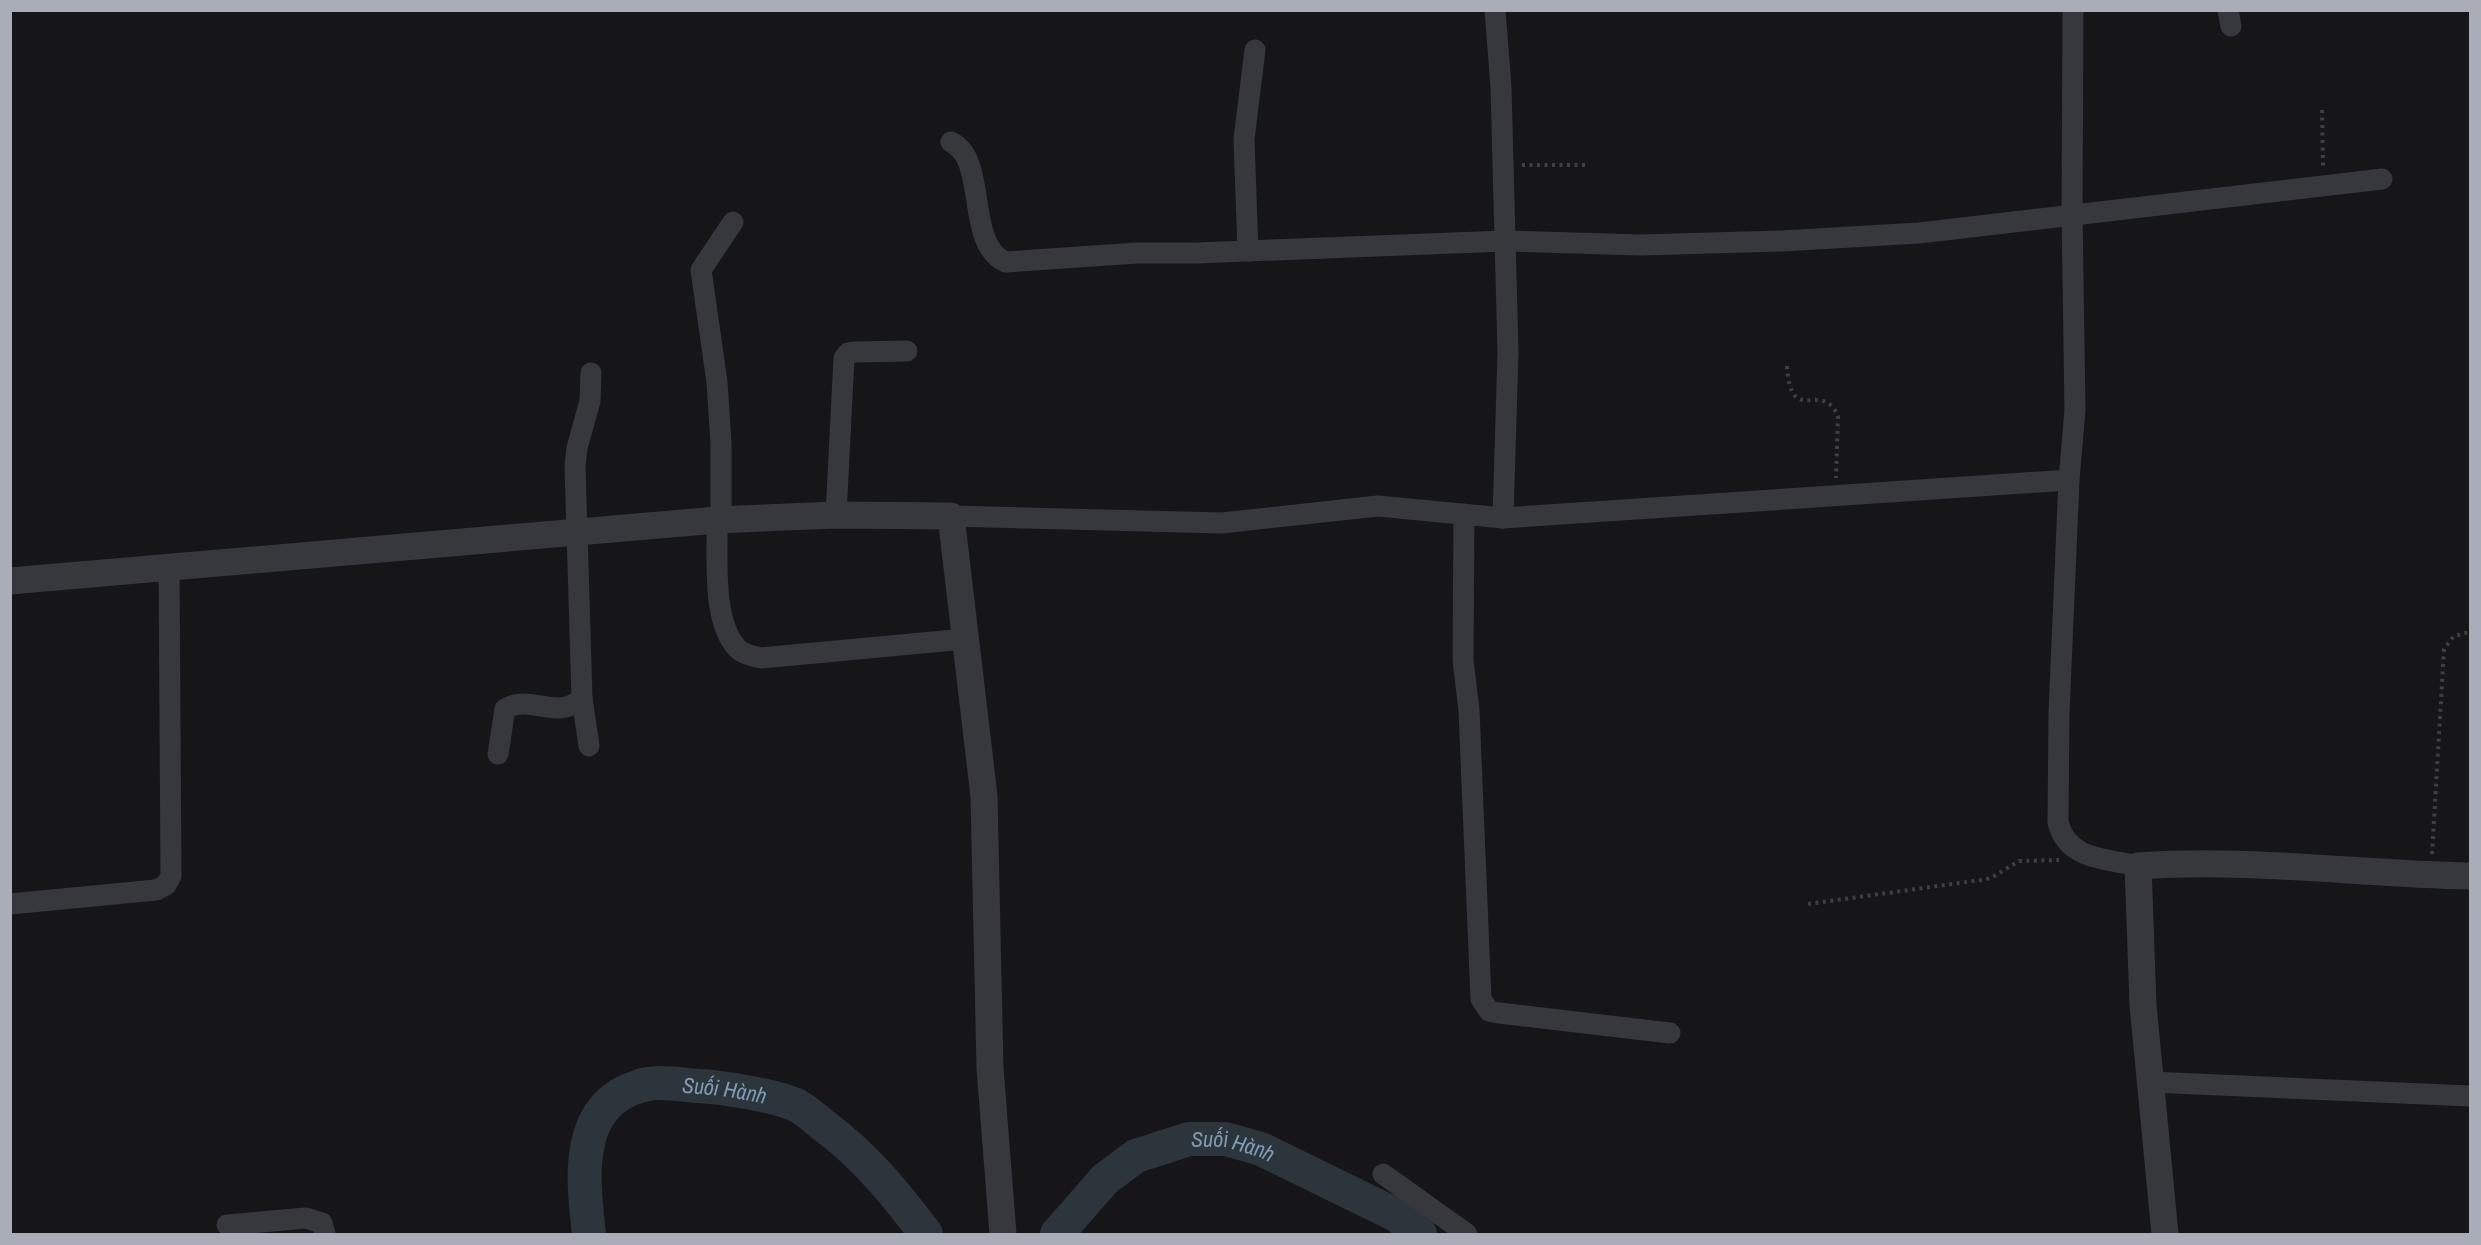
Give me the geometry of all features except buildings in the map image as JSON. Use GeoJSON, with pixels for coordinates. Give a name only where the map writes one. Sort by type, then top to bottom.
{"type":"FeatureCollection","features":[{"type":"Feature","properties":{"kind":"street"},"geometry":{"type":"LineString","coordinates":[[1495,10],[1503,165],[1508,352],[1503,518]]}},
{"type":"Feature","properties":{"kind":"street"},"geometry":{"type":"LineString","coordinates":[[2073,10],[2072,213],[2076,353],[2069,480],[2058,822],[2061,834],[2074,850],[2138,866],[2199,862],[2270,863],[2470,876]]}},
{"type":"Feature","properties":{"kind":"street"},"geometry":{"type":"LineString","coordinates":[[1248,251],[1244,139],[1255,50]]}},
{"type":"Feature","properties":{"kind":"street"},"geometry":{"type":"LineString","coordinates":[[951,142],[958,145],[967,157],[986,238],[998,258],[1006,262],[1126,253],[1248,251],[1505,241],[1641,245],[1782,241],[1919,232],[2382,179]]}},
{"type":"Feature","properties":{"kind":"street"},"geometry":{"type":"LineString","coordinates":[[733,222],[701,270],[717,382],[721,442],[720,608],[730,639],[746,654],[761,658],[965,639]]}},
{"type":"Feature","properties":{"kind":"street"},"geometry":{"type":"LineString","coordinates":[[836,515],[844,358],[848,353],[856,352],[907,351]]}},
{"type":"Feature","properties":{"kind":"street"},"geometry":{"type":"LineString","coordinates":[[589,747],[582,698],[576,530],[577,448],[590,401],[591,372]]}},
{"type":"Feature","properties":{"kind":"street"},"geometry":{"type":"LineString","coordinates":[[10,581],[576,530],[719,520],[836,515],[1221,523],[1378,506],[1503,518],[2069,480]]}},
{"type":"Feature","properties":{"kind":"street"},"geometry":{"type":"LineString","coordinates":[[1464,514],[1463,660],[1469,710],[1480,988],[1484,1006],[1499,1013],[1670,1033]]}},
{"type":"Feature","properties":{"kind":"street"},"geometry":{"type":"LineString","coordinates":[[951,516],[984,796],[990,1068],[1002,1225]]}},
{"type":"Feature","properties":{"kind":"street"},"geometry":{"type":"LineString","coordinates":[[10,904],[156,890],[166,885],[171,876],[169,566]]}},
{"type":"Feature","properties":{"kind":"street"},"geometry":{"type":"LineString","coordinates":[[498,754],[505,709],[512,704],[522,703],[566,709],[582,698]]}},
{"type":"Feature","properties":{"kind":"street"},"geometry":{"type":"LineString","coordinates":[[2138,866],[2143,1005],[2166,1234]]}},
{"type":"Feature","properties":{"kind":"street"},"geometry":{"type":"LineString","coordinates":[[2150,1082],[2470,1096]]}},
{"type":"Feature","properties":{"kind":"street"},"geometry":{"type":"LineString","coordinates":[[1383,1174],[1467,1234]]}},
{"type":"Feature","properties":{"kind":"street"},"geometry":{"type":"LineString","coordinates":[[227,1225],[306,1218],[322,1223],[325,1234]]}},
{"type":"Feature","properties":{"kind":"path"},"geometry":{"type":"LineString","coordinates":[[2318,187],[2323,166],[2322,110]]}},
{"type":"Feature","properties":{"kind":"path"},"geometry":{"type":"LineString","coordinates":[[1503,165],[1588,165]]}},
{"type":"Feature","properties":{"kind":"path"},"geometry":{"type":"LineString","coordinates":[[1787,366],[1788,386],[1792,396],[1799,400],[1822,400],[1835,409],[1838,416],[1838,497]]}},
{"type":"Feature","properties":{"kind":"path"},"geometry":{"type":"LineString","coordinates":[[2428,875],[2434,841],[2444,649],[2454,636],[2470,632]]}},
{"type":"Feature","properties":{"kind":"path"},"geometry":{"type":"LineString","coordinates":[[1808,904],[1981,880],[1995,875],[2015,862],[2059,860],[2074,850]]}},
{"type":"Feature","properties":{"kind":"waterway","name":"Suối Hành"},"geometry":{"type":"LineString","coordinates":[[589,1234],[585,1169],[587,1147],[593,1127],[603,1110],[618,1096],[640,1086],[662,1083],[735,1090],[798,1106],[866,1162],[926,1234]]}},
{"type":"Feature","properties":{"kind":"waterway","name":"Suối Hành"},"geometry":{"type":"LineString","coordinates":[[1057,1234],[1105,1179],[1136,1156],[1189,1139],[1226,1139],[1261,1149],[1396,1215],[1420,1234]]}}]}
